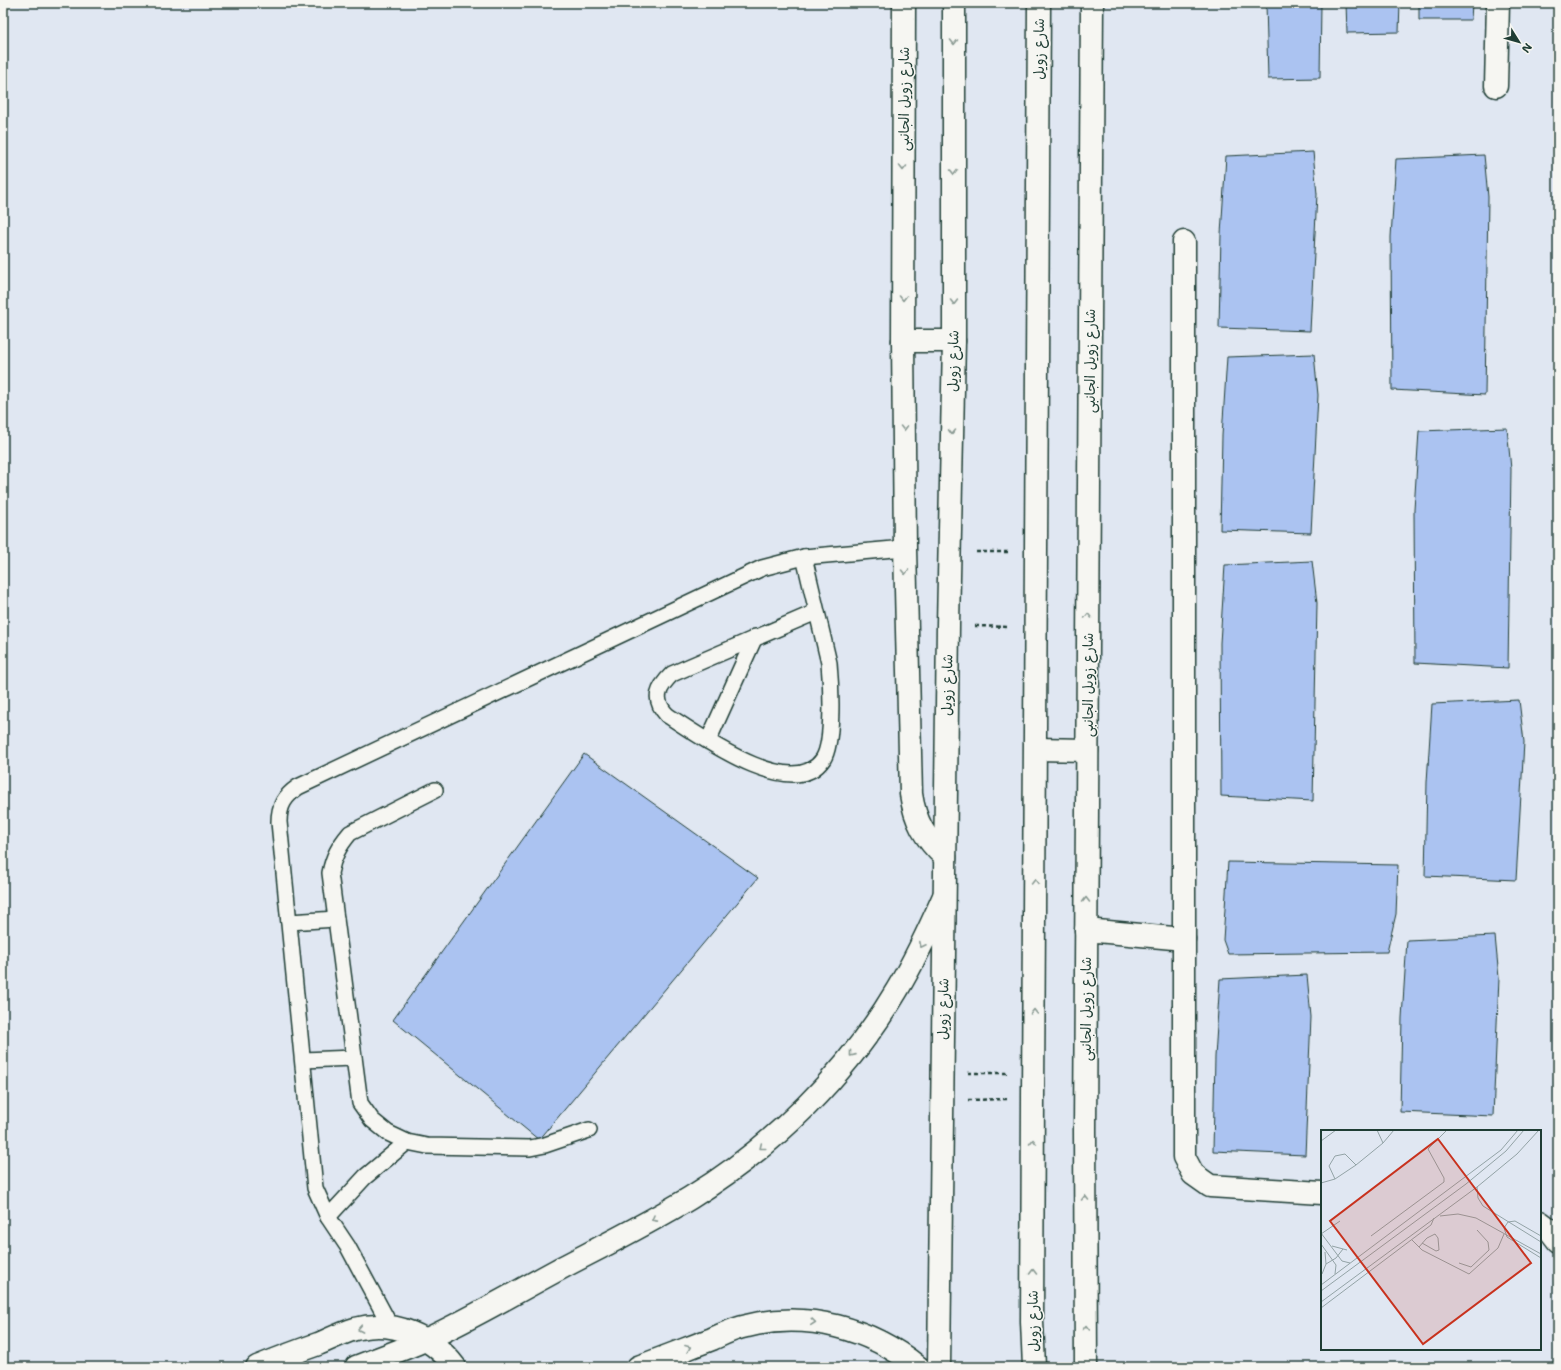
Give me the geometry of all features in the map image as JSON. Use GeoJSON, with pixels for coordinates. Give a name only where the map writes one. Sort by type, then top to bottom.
{"type":"FeatureCollection","features":[{"type":"Feature","properties":{"kind":"street","name":"شارع زويل الجانبى"},"geometry":{"type":"LineString","coordinates":[[904,3],[903,341],[905,548],[911,794],[918,824],[925,836],[945,857]]}},
{"type":"Feature","properties":{"kind":"street","name":"شارع زويل"},"geometry":{"type":"LineString","coordinates":[[939,1367],[949,552],[954,341],[954,3]]}},
{"type":"Feature","properties":{"kind":"street","name":"شارع زويل"},"geometry":{"type":"LineString","coordinates":[[1034,1367],[1032,1321],[1039,3]]}},
{"type":"Feature","properties":{"kind":"street","name":"شارع زويل الجانبى"},"geometry":{"type":"LineString","coordinates":[[1086,1367],[1086,930],[1092,3]]}},
{"type":"Feature","properties":{"kind":"street"},"geometry":{"type":"LineString","coordinates":[[1496,86],[1498,3]]}},
{"type":"Feature","properties":{"kind":"street"},"geometry":{"type":"LineString","coordinates":[[1184,242],[1184,1157],[1187,1166],[1201,1181],[1210,1186],[1321,1193]]}},
{"type":"Feature","properties":{"kind":"street"},"geometry":{"type":"LineString","coordinates":[[903,341],[954,341]]}},
{"type":"Feature","properties":{"kind":"street"},"geometry":{"type":"LineString","coordinates":[[1036,749],[1087,750]]}},
{"type":"Feature","properties":{"kind":"street"},"geometry":{"type":"LineString","coordinates":[[356,1367],[426,1339],[671,1209],[728,1173],[764,1145],[797,1115],[834,1076],[867,1035],[897,991],[922,945],[944,896]]}},
{"type":"Feature","properties":{"kind":"street"},"geometry":{"type":"LineString","coordinates":[[1086,930],[1184,939]]}},
{"type":"Feature","properties":{"kind":"street"},"geometry":{"type":"LineString","coordinates":[[1541,1223],[1548,1228],[1558,1241]]}},
{"type":"Feature","properties":{"kind":"street"},"geometry":{"type":"LineString","coordinates":[[638,1367],[746,1326],[794,1320],[826,1324],[865,1335],[892,1349],[918,1367]]}},
{"type":"Feature","properties":{"kind":"street"},"geometry":{"type":"LineString","coordinates":[[257,1367],[355,1329],[373,1326],[391,1327],[409,1331],[426,1339],[438,1348],[455,1367]]}},
{"type":"Feature","properties":{"kind":"lane"},"geometry":{"type":"LineString","coordinates":[[391,1327],[348,1247],[328,1218],[315,1188],[279,811],[283,801],[289,793],[306,783],[762,568],[804,557],[905,548]]}},
{"type":"Feature","properties":{"kind":"lane"},"geometry":{"type":"LineString","coordinates":[[804,557],[829,663],[832,694],[828,747],[820,762],[809,772],[798,775],[762,768],[750,764],[708,742],[667,715],[659,707],[658,696],[663,683],[672,674],[816,612]]}},
{"type":"Feature","properties":{"kind":"lane"},"geometry":{"type":"LineString","coordinates":[[708,742],[755,637]]}},
{"type":"Feature","properties":{"kind":"lane"},"geometry":{"type":"LineString","coordinates":[[435,790],[350,833],[340,845],[333,858],[330,874],[360,1103],[377,1124],[388,1133],[407,1142],[427,1146],[530,1148],[545,1146],[589,1130]]}},
{"type":"Feature","properties":{"kind":"lane"},"geometry":{"type":"LineString","coordinates":[[289,922],[336,919]]}},
{"type":"Feature","properties":{"kind":"lane"},"geometry":{"type":"LineString","coordinates":[[303,1060],[354,1058]]}},
{"type":"Feature","properties":{"kind":"lane"},"geometry":{"type":"LineString","coordinates":[[328,1218],[365,1177],[407,1142]]}},
{"type":"Feature","properties":{"kind":"path"},"geometry":{"type":"LineString","coordinates":[[949,552],[1036,552]]}},
{"type":"Feature","properties":{"kind":"path"},"geometry":{"type":"LineString","coordinates":[[948,625],[1036,627]]}},
{"type":"Feature","properties":{"kind":"path"},"geometry":{"type":"LineString","coordinates":[[942,1073],[1034,1073]]}},
{"type":"Feature","properties":{"kind":"path"},"geometry":{"type":"LineString","coordinates":[[942,1100],[1033,1098]]}},
{"type":"Feature","properties":{"kind":"building"},"geometry":{"type":"Polygon","coordinates":[[[1266,3],[1321,3],[1320,78],[1268,79],[1266,3]]]}},
{"type":"Feature","properties":{"kind":"building"},"geometry":{"type":"Polygon","coordinates":[[[1346,3],[1400,3],[1399,32],[1347,33],[1346,3]]]}},
{"type":"Feature","properties":{"kind":"building"},"geometry":{"type":"Polygon","coordinates":[[[1419,3],[1472,3],[1471,20],[1419,20],[1419,3]]]}},
{"type":"Feature","properties":{"kind":"building"},"geometry":{"type":"Polygon","coordinates":[[[1313,152],[1317,194],[1310,331],[1219,328],[1221,234],[1226,156],[1313,152]]]}},
{"type":"Feature","properties":{"kind":"building"},"geometry":{"type":"Polygon","coordinates":[[[1484,155],[1488,197],[1485,395],[1392,390],[1391,237],[1396,159],[1484,155]]]}},
{"type":"Feature","properties":{"kind":"building"},"geometry":{"type":"Polygon","coordinates":[[[1314,354],[1318,395],[1311,533],[1220,530],[1222,436],[1227,357],[1314,354]]]}},
{"type":"Feature","properties":{"kind":"building"},"geometry":{"type":"Polygon","coordinates":[[[1507,428],[1511,469],[1508,668],[1415,663],[1414,510],[1419,431],[1507,428]]]}},
{"type":"Feature","properties":{"kind":"building"},"geometry":{"type":"Polygon","coordinates":[[[1312,561],[1317,603],[1313,801],[1221,796],[1220,643],[1225,565],[1312,561]]]}},
{"type":"Feature","properties":{"kind":"building"},"geometry":{"type":"Polygon","coordinates":[[[1519,700],[1524,742],[1516,880],[1425,876],[1427,782],[1432,704],[1519,700]]]}},
{"type":"Feature","properties":{"kind":"building"},"geometry":{"type":"Polygon","coordinates":[[[584,754],[758,878],[539,1140],[393,1020],[584,754]]]}},
{"type":"Feature","properties":{"kind":"building"},"geometry":{"type":"Polygon","coordinates":[[[1228,862],[1398,865],[1396,914],[1387,952],[1228,954],[1223,940],[1228,862]]]}},
{"type":"Feature","properties":{"kind":"building"},"geometry":{"type":"Polygon","coordinates":[[[1495,936],[1499,978],[1493,1116],[1400,1112],[1402,1018],[1407,940],[1495,936]]]}},
{"type":"Feature","properties":{"kind":"building"},"geometry":{"type":"Polygon","coordinates":[[[1307,975],[1311,1017],[1305,1155],[1213,1151],[1215,1057],[1220,979],[1307,975]]]}}]}
